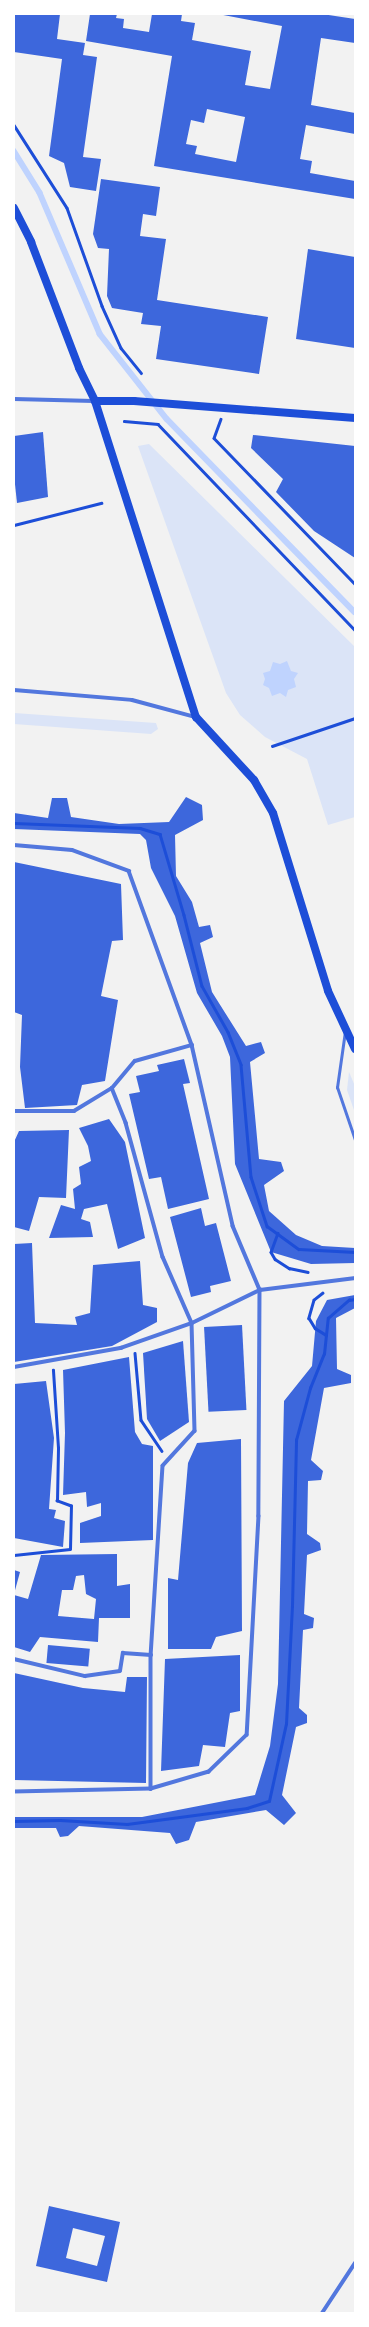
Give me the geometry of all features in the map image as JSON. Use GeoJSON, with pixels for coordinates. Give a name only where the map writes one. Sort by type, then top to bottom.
{"type":"FeatureCollection","features":[{"type":"Feature","properties":{"kind":"main road"},"geometry":{"type":"LineString","coordinates":[[14,208],[32,242],[79,368],[95,401],[196,717],[254,780],[273,813],[328,991],[355,1049]]}},
{"type":"Feature","properties":{"kind":"main road"},"geometry":{"type":"LineString","coordinates":[[95,401],[134,401],[355,418]]}},
{"type":"Feature","properties":{"kind":"street"},"geometry":{"type":"LineString","coordinates":[[14,399],[95,401]]}},
{"type":"Feature","properties":{"kind":"street"},"geometry":{"type":"LineString","coordinates":[[14,690],[132,700],[196,717]]}},
{"type":"Feature","properties":{"kind":"street"},"geometry":{"type":"LineString","coordinates":[[14,845],[72,850],[129,871],[192,1044],[233,1226],[260,1290],[259,1516],[247,1735],[209,1772],[151,1789],[14,1792]]}},
{"type":"Feature","properties":{"kind":"street"},"geometry":{"type":"LineString","coordinates":[[14,1111],[74,1111],[112,1088],[135,1061],[192,1044]]}},
{"type":"Feature","properties":{"kind":"street"},"geometry":{"type":"LineString","coordinates":[[112,1088],[126,1123],[163,1258],[192,1323],[195,1431],[162,1466],[151,1655],[151,1789]]}},
{"type":"Feature","properties":{"kind":"street"},"geometry":{"type":"LineString","coordinates":[[14,1366],[121,1348],[134,1344],[192,1323],[260,1290],[355,1278]]}},
{"type":"Feature","properties":{"kind":"street"},"geometry":{"type":"LineString","coordinates":[[14,1659],[85,1676],[120,1672],[123,1653],[151,1655]]}},
{"type":"Feature","properties":{"kind":"street"},"geometry":{"type":"LineString","coordinates":[[322,2313],[355,2263]]}},
{"type":"Feature","properties":{"kind":"lane"},"geometry":{"type":"LineString","coordinates":[[345,1027],[337,1087],[355,1140]]}},
{"type":"Feature","properties":{"kind":"path"},"geometry":{"type":"LineString","coordinates":[[14,125],[67,208],[102,306],[121,348],[141,373]]}},
{"type":"Feature","properties":{"kind":"path"},"geometry":{"type":"LineString","coordinates":[[225,408],[214,438],[355,584]]}},
{"type":"Feature","properties":{"kind":"path"},"geometry":{"type":"LineString","coordinates":[[124,422],[158,424],[355,630]]}},
{"type":"Feature","properties":{"kind":"path"},"geometry":{"type":"LineString","coordinates":[[14,525],[101,503]]}},
{"type":"Feature","properties":{"kind":"path"},"geometry":{"type":"LineString","coordinates":[[272,746],[355,718]]}},
{"type":"Feature","properties":{"kind":"path"},"geometry":{"type":"LineString","coordinates":[[14,823],[140,828],[160,834],[184,915],[202,986],[228,1032],[241,1065],[251,1177],[267,1226],[299,1249],[355,1252]]}},
{"type":"Feature","properties":{"kind":"path"},"geometry":{"type":"LineString","coordinates":[[278,1233],[271,1252],[275,1259],[289,1268],[310,1273]]}},
{"type":"Feature","properties":{"kind":"path"},"geometry":{"type":"LineString","coordinates":[[326,1291],[314,1300],[309,1318],[315,1328],[326,1335]]}},
{"type":"Feature","properties":{"kind":"path"},"geometry":{"type":"LineString","coordinates":[[134,1344],[141,1420],[169,1460]]}},
{"type":"Feature","properties":{"kind":"path"},"geometry":{"type":"LineString","coordinates":[[14,1555],[70,1550],[71,1506],[57,1501],[58,1448],[52,1360]]}},
{"type":"Feature","properties":{"kind":"shaded area"},"geometry":{"type":"Polygon","coordinates":[[[149,444],[355,647],[355,817],[328,825],[307,759],[265,737],[240,715],[226,693],[138,446],[149,444]]]}},
{"type":"Feature","properties":{"kind":"shaded area"},"geometry":{"type":"Polygon","coordinates":[[[14,713],[156,723],[158,729],[151,734],[14,724],[14,713]]]}},
{"type":"Feature","properties":{"kind":"shaded area"},"geometry":{"type":"Polygon","coordinates":[[[349,1072],[355,1086],[355,1113],[347,1090],[349,1072]]]}},
{"type":"Feature","properties":{"kind":"water"},"geometry":{"type":"Polygon","coordinates":[[[287,661],[291,671],[298,673],[294,679],[296,687],[288,690],[286,697],[280,693],[272,696],[269,688],[263,685],[265,679],[263,673],[270,671],[273,662],[280,664],[287,661]]]}},
{"type":"Feature","properties":{"kind":"building"},"geometry":{"type":"Polygon","coordinates":[[[14,14],[60,14],[57,39],[85,43],[83,55],[97,57],[83,157],[101,159],[96,191],[70,187],[64,163],[49,156],[62,59],[14,52],[14,14]]]}},
{"type":"Feature","properties":{"kind":"building"},"geometry":{"type":"Polygon","coordinates":[[[90,14],[117,14],[116,18],[124,19],[123,28],[149,32],[152,14],[182,14],[181,21],[195,23],[192,40],[251,51],[245,85],[270,89],[282,26],[218,14],[322,14],[355,19],[355,43],[321,38],[311,105],[355,113],[355,134],[306,125],[300,159],[312,161],[310,173],[355,181],[355,199],[154,166],[172,56],[86,41],[90,14]],[[207,109],[204,123],[191,120],[186,144],[197,146],[195,154],[236,162],[245,117],[207,109]]]}},
{"type":"Feature","properties":{"kind":"building"},"geometry":{"type":"Polygon","coordinates":[[[101,179],[160,187],[156,216],[143,214],[140,236],[166,239],[157,300],[268,317],[259,374],[156,359],[161,326],[141,324],[143,313],[112,308],[107,296],[109,249],[98,248],[93,234],[101,179]]]}},
{"type":"Feature","properties":{"kind":"building"},"geometry":{"type":"Polygon","coordinates":[[[308,249],[355,257],[355,348],[296,339],[308,249]]]}},
{"type":"Feature","properties":{"kind":"building"},"geometry":{"type":"Polygon","coordinates":[[[43,432],[48,497],[17,503],[14,475],[14,436],[43,432]]]}},
{"type":"Feature","properties":{"kind":"building"},"geometry":{"type":"Polygon","coordinates":[[[253,435],[355,446],[355,558],[314,531],[276,492],[283,479],[251,448],[253,435]]]}},
{"type":"Feature","properties":{"kind":"building"},"geometry":{"type":"Polygon","coordinates":[[[186,797],[202,805],[203,820],[175,835],[176,876],[192,902],[199,927],[210,925],[213,937],[200,943],[212,992],[246,1046],[261,1042],[265,1053],[250,1062],[259,1159],[281,1162],[284,1171],[264,1185],[269,1211],[296,1235],[322,1246],[355,1248],[355,1263],[311,1264],[271,1252],[235,1164],[230,1057],[222,1036],[197,993],[175,916],[151,868],[146,840],[140,834],[14,829],[14,813],[48,818],[52,798],[67,798],[71,817],[119,824],[169,822],[186,797]]]}},
{"type":"Feature","properties":{"kind":"building"},"geometry":{"type":"Polygon","coordinates":[[[14,862],[121,884],[123,940],[112,941],[101,996],[118,1000],[105,1081],[82,1085],[77,1105],[25,1108],[20,1067],[22,1015],[14,1012],[14,862]]]}},
{"type":"Feature","properties":{"kind":"building"},"geometry":{"type":"Polygon","coordinates":[[[184,1059],[190,1083],[183,1084],[209,1199],[168,1209],[161,1177],[149,1179],[129,1094],[140,1092],[136,1076],[159,1071],[157,1065],[184,1059]]]}},
{"type":"Feature","properties":{"kind":"building"},"geometry":{"type":"Polygon","coordinates":[[[109,1119],[125,1142],[145,1238],[118,1249],[107,1204],[84,1209],[81,1219],[90,1222],[93,1237],[49,1238],[61,1205],[75,1209],[73,1189],[81,1184],[79,1167],[91,1161],[88,1146],[79,1128],[109,1119]]]}},
{"type":"Feature","properties":{"kind":"building"},"geometry":{"type":"Polygon","coordinates":[[[69,1130],[66,1198],[39,1197],[29,1231],[14,1227],[14,1142],[19,1131],[69,1130]]]}},
{"type":"Feature","properties":{"kind":"building"},"geometry":{"type":"Polygon","coordinates":[[[201,1208],[205,1226],[216,1223],[231,1281],[210,1286],[211,1292],[191,1297],[170,1217],[201,1208]]]}},
{"type":"Feature","properties":{"kind":"building"},"geometry":{"type":"Polygon","coordinates":[[[32,1243],[35,1323],[77,1325],[75,1317],[90,1313],[93,1265],[140,1261],[143,1305],[157,1308],[157,1322],[112,1346],[14,1362],[14,1244],[32,1243]]]}},
{"type":"Feature","properties":{"kind":"building"},"geometry":{"type":"Polygon","coordinates":[[[355,1295],[355,1308],[336,1318],[337,1369],[351,1375],[351,1383],[324,1388],[311,1460],[323,1471],[321,1480],[308,1481],[307,1534],[320,1543],[321,1550],[307,1555],[304,1614],[314,1618],[313,1628],[303,1630],[299,1708],[307,1715],[307,1723],[296,1727],[282,1795],[296,1813],[284,1825],[266,1810],[196,1822],[189,1840],[176,1844],[170,1833],[79,1826],[68,1836],[60,1837],[56,1828],[14,1828],[14,1817],[142,1817],[255,1795],[270,1746],[278,1684],[284,1401],[312,1366],[316,1321],[327,1300],[355,1295]]]}},
{"type":"Feature","properties":{"kind":"building"},"geometry":{"type":"Polygon","coordinates":[[[242,1325],[246,1410],[209,1412],[204,1327],[242,1325]]]}},
{"type":"Feature","properties":{"kind":"building"},"geometry":{"type":"Polygon","coordinates":[[[183,1341],[189,1422],[160,1441],[147,1419],[143,1353],[183,1341]]]}},
{"type":"Feature","properties":{"kind":"building"},"geometry":{"type":"Polygon","coordinates":[[[129,1357],[135,1432],[142,1444],[153,1446],[153,1540],[80,1543],[80,1523],[101,1516],[101,1503],[87,1507],[86,1492],[63,1495],[65,1433],[63,1370],[129,1357]]]}},
{"type":"Feature","properties":{"kind":"building"},"geometry":{"type":"Polygon","coordinates":[[[46,1381],[54,1438],[49,1509],[56,1510],[54,1518],[65,1521],[63,1547],[14,1538],[14,1384],[46,1381]]]}},
{"type":"Feature","properties":{"kind":"building"},"geometry":{"type":"Polygon","coordinates":[[[241,1439],[242,1631],[216,1637],[211,1649],[168,1649],[168,1578],[178,1580],[188,1463],[197,1443],[241,1439]]]}},
{"type":"Feature","properties":{"kind":"building"},"geometry":{"type":"Polygon","coordinates":[[[117,1554],[117,1586],[130,1584],[130,1618],[99,1618],[98,1642],[40,1637],[30,1652],[14,1647],[14,1595],[28,1599],[41,1555],[117,1554]],[[84,1575],[76,1576],[73,1590],[62,1590],[58,1616],[94,1619],[96,1599],[86,1594],[84,1575]]]}},
{"type":"Feature","properties":{"kind":"building"},"geometry":{"type":"Polygon","coordinates":[[[14,1570],[20,1572],[14,1594],[14,1570]]]}},
{"type":"Feature","properties":{"kind":"building"},"geometry":{"type":"Polygon","coordinates":[[[48,1645],[90,1649],[88,1667],[46,1663],[48,1645]]]}},
{"type":"Feature","properties":{"kind":"building"},"geometry":{"type":"Polygon","coordinates":[[[240,1655],[240,1711],[230,1713],[225,1747],[203,1745],[199,1766],[161,1771],[165,1659],[240,1655]]]}},
{"type":"Feature","properties":{"kind":"building"},"geometry":{"type":"Polygon","coordinates":[[[14,1673],[83,1688],[125,1692],[127,1677],[147,1677],[146,1783],[14,1780],[14,1673]]]}},
{"type":"Feature","properties":{"kind":"building"},"geometry":{"type":"Polygon","coordinates":[[[49,2206],[120,2222],[107,2282],[36,2266],[49,2206]],[[73,2228],[66,2258],[97,2266],[105,2236],[73,2228]]]}},
{"type":"Feature","properties":{"kind":"waterway"},"geometry":{"type":"LineString","coordinates":[[14,151],[40,193],[100,334],[167,419],[355,612]]}}]}
